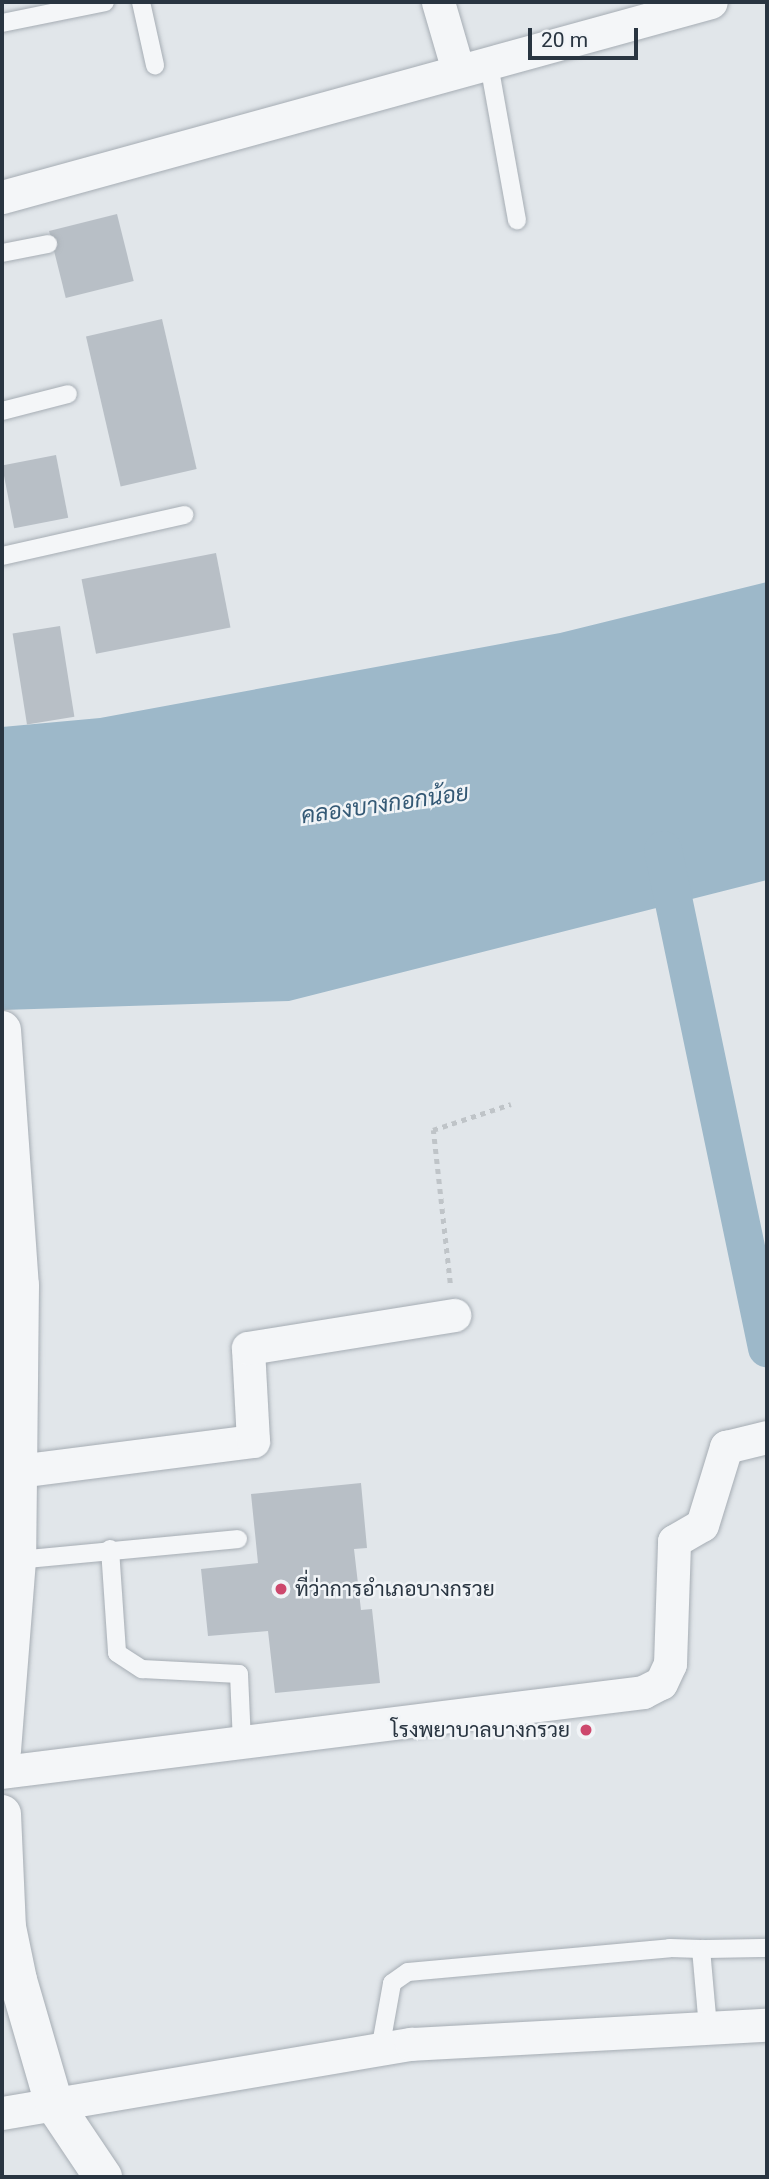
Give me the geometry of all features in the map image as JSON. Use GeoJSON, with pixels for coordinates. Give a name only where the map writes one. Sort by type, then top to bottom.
{"type":"FeatureCollection","features":[{"type":"Feature","properties":{"kind":"street"},"geometry":{"type":"LineString","coordinates":[[438,2],[472,63]]}},
{"type":"Feature","properties":{"kind":"street"},"geometry":{"type":"LineString","coordinates":[[2,197],[472,63],[711,2]]}},
{"type":"Feature","properties":{"kind":"street"},"geometry":{"type":"LineString","coordinates":[[2,1030],[11,1192],[20,1285],[13,1449],[17,1560],[6,1640],[2,1750]]}},
{"type":"Feature","properties":{"kind":"street"},"geometry":{"type":"LineString","coordinates":[[13,1449],[253,1441],[248,1348],[454,1315]]}},
{"type":"Feature","properties":{"kind":"street"},"geometry":{"type":"LineString","coordinates":[[2,1772],[643,1692],[661,1683],[670,1664],[674,1541],[702,1525],[726,1447],[767,1437]]}},
{"type":"Feature","properties":{"kind":"street"},"geometry":{"type":"LineString","coordinates":[[2,1814],[7,1927],[54,2104],[103,2177]]}},
{"type":"Feature","properties":{"kind":"street"},"geometry":{"type":"LineString","coordinates":[[2,2113],[380,2050],[767,2025]]}},
{"type":"Feature","properties":{"kind":"lane"},"geometry":{"type":"LineString","coordinates":[[2,23],[105,2]]}},
{"type":"Feature","properties":{"kind":"lane"},"geometry":{"type":"LineString","coordinates":[[141,2],[155,65]]}},
{"type":"Feature","properties":{"kind":"lane"},"geometry":{"type":"LineString","coordinates":[[472,63],[517,220]]}},
{"type":"Feature","properties":{"kind":"lane"},"geometry":{"type":"LineString","coordinates":[[2,253],[48,244]]}},
{"type":"Feature","properties":{"kind":"lane"},"geometry":{"type":"LineString","coordinates":[[2,411],[68,394]]}},
{"type":"Feature","properties":{"kind":"lane"},"geometry":{"type":"LineString","coordinates":[[2,556],[184,515]]}},
{"type":"Feature","properties":{"kind":"lane"},"geometry":{"type":"LineString","coordinates":[[17,1560],[110,1549],[238,1539]]}},
{"type":"Feature","properties":{"kind":"lane"},"geometry":{"type":"LineString","coordinates":[[110,1549],[117,1653],[142,1669],[239,1674],[242,1744]]}},
{"type":"Feature","properties":{"kind":"lane"},"geometry":{"type":"LineString","coordinates":[[380,2050],[388,1993],[408,1972],[701,1949],[767,1948]]}},
{"type":"Feature","properties":{"kind":"lane"},"geometry":{"type":"LineString","coordinates":[[701,1949],[708,2028]]}},
{"type":"Feature","properties":{"kind":"path"},"geometry":{"type":"LineString","coordinates":[[454,1315],[433,1130],[510,1104]]}},
{"type":"Feature","properties":{"kind":"water","name":"คลองบางกอกน้อย"},"geometry":{"type":"Polygon","coordinates":[[[767,582],[767,880],[289,1001],[2,1010],[2,727],[100,718],[560,633],[767,582]]]}},
{"type":"Feature","properties":{"kind":"building"},"geometry":{"type":"Polygon","coordinates":[[[117,214],[134,281],[66,298],[49,231],[117,214]]]}},
{"type":"Feature","properties":{"kind":"building"},"geometry":{"type":"Polygon","coordinates":[[[162,319],[197,469],[121,487],[86,337],[162,319]]]}},
{"type":"Feature","properties":{"kind":"building"},"geometry":{"type":"Polygon","coordinates":[[[56,455],[68,518],[14,528],[2,465],[56,455]]]}},
{"type":"Feature","properties":{"kind":"building"},"geometry":{"type":"Polygon","coordinates":[[[216,553],[231,628],[96,654],[82,579],[216,553]]]}},
{"type":"Feature","properties":{"kind":"building"},"geometry":{"type":"Polygon","coordinates":[[[60,626],[74,717],[27,724],[13,634],[60,626]]]}},
{"type":"Feature","properties":{"kind":"building","name":"ที่ว่าการอำเภอบางกรวย"},"geometry":{"type":"Polygon","coordinates":[[[361,1483],[367,1548],[354,1549],[361,1610],[372,1609],[380,1683],[275,1693],[268,1631],[208,1636],[201,1569],[258,1563],[251,1494],[361,1483]]]}},
{"type":"Feature","properties":{"kind":"waterway"},"geometry":{"type":"LineString","coordinates":[[663,850],[767,1348]]}},
{"type":"Feature","properties":{"kind":"place","name":"ที่ว่าการอำเภอบางกรวย"},"geometry":{"type":"Point","coordinates":[281,1589]}},
{"type":"Feature","properties":{"kind":"place","name":"โรงพยาบาลบางกรวย"},"geometry":{"type":"Point","coordinates":[586,1730]}}]}
